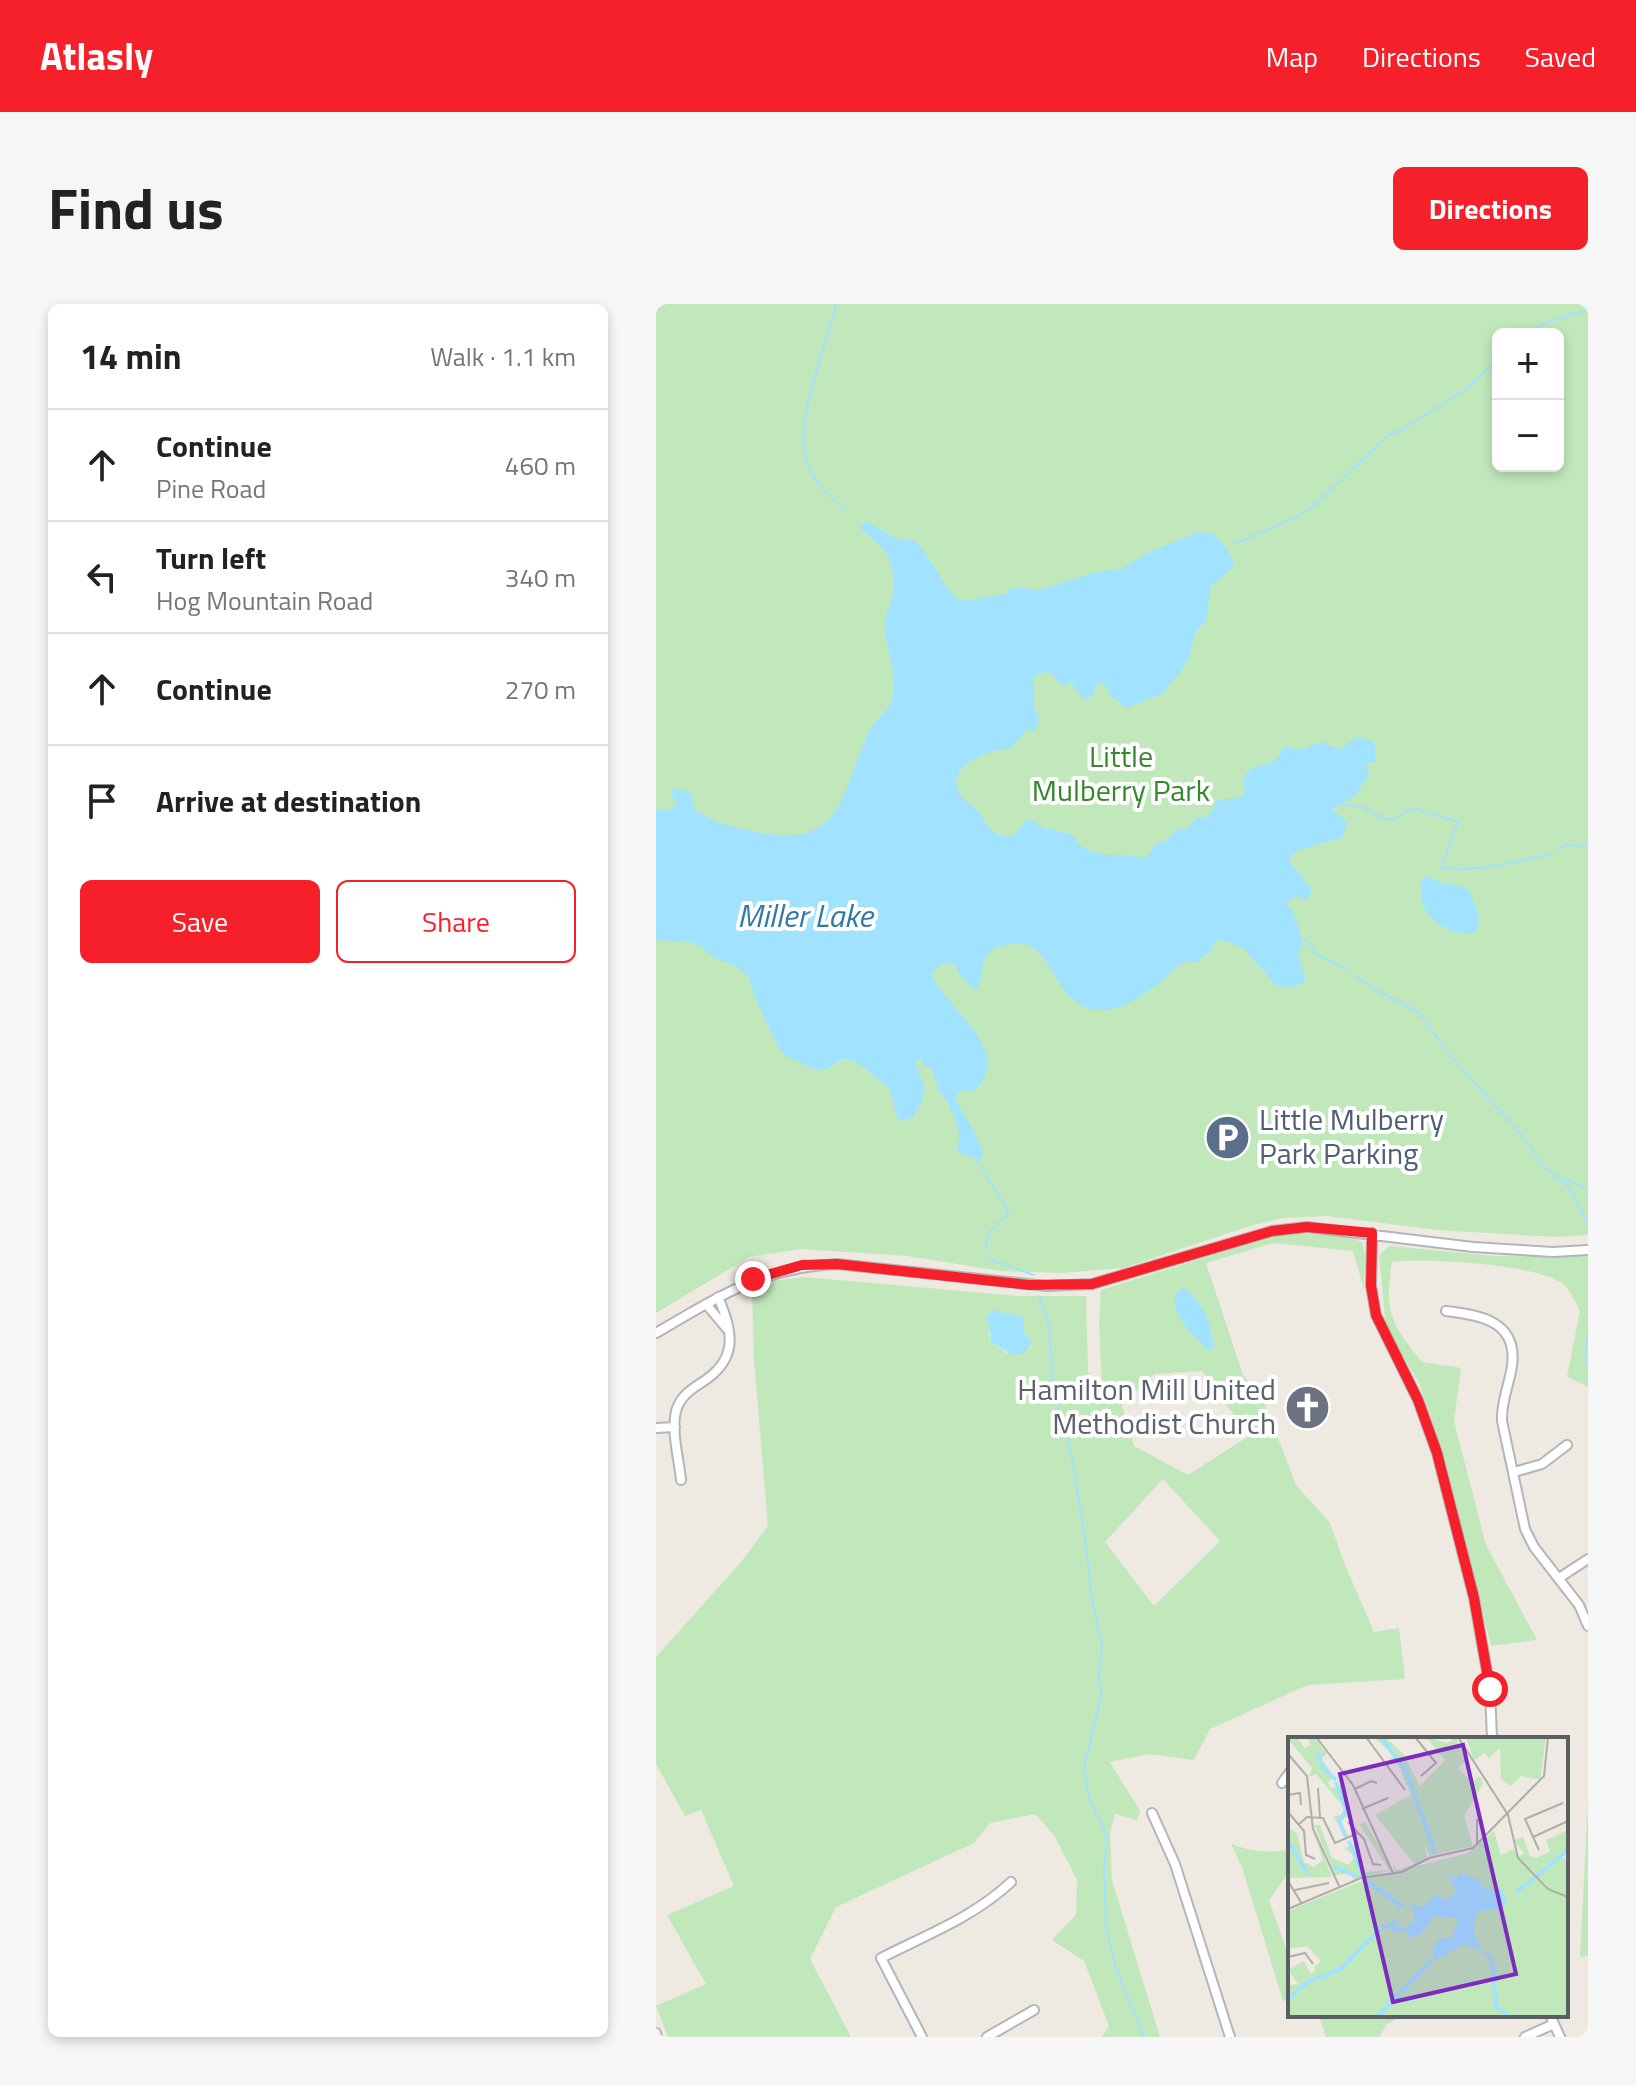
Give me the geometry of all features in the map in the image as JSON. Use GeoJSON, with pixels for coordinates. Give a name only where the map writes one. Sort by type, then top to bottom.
{"type":"FeatureCollection","features":[{"type":"Feature","properties":{"kind":"street"},"geometry":{"type":"LineString","coordinates":[[656,1333],[753,1279],[802,1265],[837,1264],[1029,1285],[1092,1284],[1272,1231],[1307,1227],[1473,1247],[1553,1252],[1588,1250]]}},
{"type":"Feature","properties":{"kind":"street"},"geometry":{"type":"LineString","coordinates":[[1372,1233],[1371,1286],[1376,1315],[1418,1400],[1437,1453],[1471,1583],[1490,1689],[1492,1737]]}},
{"type":"Feature","properties":{"kind":"street"},"geometry":{"type":"LineString","coordinates":[[681,1480],[676,1411],[686,1393],[716,1374],[727,1360],[731,1345],[728,1320],[718,1297]]}},
{"type":"Feature","properties":{"kind":"street"},"geometry":{"type":"LineString","coordinates":[[706,1304],[727,1329]]}},
{"type":"Feature","properties":{"kind":"street"},"geometry":{"type":"LineString","coordinates":[[1446,1311],[1480,1315],[1493,1321],[1504,1332],[1512,1348],[1512,1366],[1502,1403],[1502,1421],[1525,1529],[1534,1547],[1579,1605],[1588,1626]]}},
{"type":"Feature","properties":{"kind":"street"},"geometry":{"type":"LineString","coordinates":[[656,1428],[675,1427]]}},
{"type":"Feature","properties":{"kind":"street"},"geometry":{"type":"LineString","coordinates":[[1514,1472],[1542,1464],[1567,1445]]}},
{"type":"Feature","properties":{"kind":"street"},"geometry":{"type":"LineString","coordinates":[[1559,1578],[1588,1559]]}},
{"type":"Feature","properties":{"kind":"street"},"geometry":{"type":"LineString","coordinates":[[1282,1783],[1288,1775]]}},
{"type":"Feature","properties":{"kind":"street"},"geometry":{"type":"LineString","coordinates":[[1152,1813],[1175,1864],[1230,2037]]}},
{"type":"Feature","properties":{"kind":"street"},"geometry":{"type":"LineString","coordinates":[[922,2037],[881,1958],[973,1912],[1011,1882]]}},
{"type":"Feature","properties":{"kind":"street"},"geometry":{"type":"LineString","coordinates":[[987,2037],[1034,2010]]}},
{"type":"Feature","properties":{"kind":"street"},"geometry":{"type":"LineString","coordinates":[[1525,2037],[1552,2019],[1560,2037]]}},
{"type":"Feature","properties":{"kind":"green space","name":"Little Mulberry Park"},"geometry":{"type":"Polygon","coordinates":[[[656,304],[1588,304],[1588,1235],[1555,1237],[1437,1230],[1327,1216],[1282,1218],[1250,1226],[1123,1268],[1061,1273],[1001,1271],[907,1256],[801,1249],[749,1257],[656,1313],[656,304]]]}},
{"type":"Feature","properties":{"kind":"green space"},"geometry":{"type":"Polygon","coordinates":[[[1342,1235],[1362,1242],[1365,1254],[1364,1289],[1353,1251],[1273,1243],[1206,1263],[1243,1375],[1264,1402],[1296,1485],[1330,1523],[1374,1632],[1399,1628],[1405,1679],[1308,1685],[1210,1729],[1194,1760],[1148,1754],[1110,1762],[1140,1811],[1137,1820],[1115,1814],[1110,1832],[1112,1880],[1160,2037],[1102,2037],[1109,2026],[1084,1961],[1052,1940],[1076,1915],[1077,1880],[1054,1835],[1035,1814],[990,1823],[974,1843],[836,1907],[810,1959],[851,2037],[668,2037],[656,2006],[706,1984],[667,1915],[734,1886],[701,1810],[685,1816],[656,1764],[656,1657],[741,1562],[768,1526],[754,1360],[752,1292],[773,1281],[804,1277],[1018,1296],[1086,1296],[1088,1372],[1103,1405],[1099,1322],[1101,1290],[1275,1236],[1342,1235]],[[999,1311],[989,1332],[994,1344],[1006,1353],[1030,1348],[1031,1343],[1023,1331],[1022,1317],[999,1311]],[[1202,1371],[1154,1374],[1122,1406],[1134,1446],[1188,1475],[1249,1436],[1202,1371]],[[1163,1479],[1105,1542],[1154,1606],[1220,1541],[1163,1479]]]}},
{"type":"Feature","properties":{"kind":"green space"},"geometry":{"type":"Polygon","coordinates":[[[1390,1246],[1494,1256],[1588,1255],[1588,1387],[1567,1377],[1580,1311],[1563,1284],[1550,1277],[1507,1267],[1430,1261],[1392,1262],[1390,1306],[1403,1337],[1422,1362],[1461,1368],[1454,1421],[1486,1545],[1537,1640],[1491,1646],[1446,1463],[1420,1385],[1386,1326],[1379,1255],[1390,1246]]]}},
{"type":"Feature","properties":{"kind":"green space"},"geometry":{"type":"Polygon","coordinates":[[[1588,1800],[1588,1956],[1580,1957],[1588,1800]]]}},
{"type":"Feature","properties":{"kind":"green space"},"geometry":{"type":"Polygon","coordinates":[[[1231,1844],[1260,1851],[1288,1849],[1288,1874],[1269,1900],[1288,1954],[1288,2000],[1283,2001],[1242,1867],[1231,1844]]]}},
{"type":"Feature","properties":{"kind":"green space"},"geometry":{"type":"Polygon","coordinates":[[[1320,2017],[1400,2017],[1387,2024],[1379,2037],[1326,2037],[1320,2017]]]}},
{"type":"Feature","properties":{"kind":"water","name":"Miller Lake"},"geometry":{"type":"Polygon","coordinates":[[[866,521],[895,538],[913,540],[921,546],[946,586],[958,599],[965,601],[1006,594],[1011,589],[1021,587],[1035,591],[1097,572],[1119,570],[1146,554],[1195,533],[1215,535],[1233,561],[1233,568],[1211,586],[1206,621],[1196,631],[1189,658],[1162,694],[1125,708],[1111,698],[1108,688],[1102,683],[1098,684],[1093,696],[1083,700],[1071,682],[1063,686],[1044,672],[1034,676],[1033,703],[1039,719],[1035,731],[1026,730],[1011,748],[974,759],[958,774],[956,784],[961,794],[998,834],[1015,835],[1028,818],[1044,828],[1072,834],[1086,849],[1146,858],[1155,844],[1167,840],[1178,829],[1189,828],[1196,818],[1208,817],[1218,800],[1239,798],[1244,794],[1245,775],[1255,767],[1274,761],[1284,746],[1301,750],[1321,742],[1339,749],[1357,737],[1375,744],[1375,762],[1365,764],[1369,774],[1356,795],[1332,809],[1347,822],[1343,837],[1298,850],[1288,859],[1312,890],[1307,900],[1297,896],[1286,903],[1299,929],[1302,947],[1298,952],[1304,983],[1288,988],[1276,985],[1243,948],[1222,940],[1215,941],[1210,953],[1199,961],[1178,965],[1143,995],[1127,1004],[1104,1010],[1086,1007],[1072,998],[1045,959],[1035,949],[1023,944],[1002,946],[986,956],[976,991],[963,979],[954,964],[943,963],[931,973],[986,1052],[987,1067],[980,1084],[972,1091],[962,1090],[955,1097],[978,1140],[983,1155],[980,1159],[959,1153],[959,1133],[954,1116],[938,1091],[931,1068],[923,1065],[921,1059],[916,1059],[924,1085],[923,1098],[913,1118],[898,1121],[890,1089],[861,1065],[841,1059],[826,1070],[816,1070],[788,1057],[779,1049],[749,978],[736,966],[715,958],[689,942],[656,940],[656,809],[671,809],[676,802],[670,793],[673,788],[691,793],[694,809],[724,824],[786,835],[808,832],[824,824],[836,811],[870,730],[892,701],[894,687],[885,623],[892,598],[893,576],[886,553],[860,528],[866,521]]]}},
{"type":"Feature","properties":{"kind":"water"},"geometry":{"type":"Polygon","coordinates":[[[1423,877],[1469,890],[1479,916],[1474,933],[1451,931],[1432,919],[1422,900],[1423,877]]]}},
{"type":"Feature","properties":{"kind":"water"},"geometry":{"type":"Polygon","coordinates":[[[1184,1287],[1198,1302],[1208,1321],[1214,1348],[1209,1351],[1180,1319],[1175,1295],[1184,1287]]]}},
{"type":"Feature","properties":{"kind":"water"},"geometry":{"type":"Polygon","coordinates":[[[993,1310],[1023,1317],[1023,1331],[1032,1343],[1025,1352],[1014,1356],[991,1342],[986,1318],[993,1310]]]}},
{"type":"Feature","properties":{"kind":"waterway"},"geometry":{"type":"LineString","coordinates":[[836,304],[808,404],[804,444],[813,476],[845,510]]}},
{"type":"Feature","properties":{"kind":"waterway"},"geometry":{"type":"LineString","coordinates":[[1536,328],[1588,310]]}},
{"type":"Feature","properties":{"kind":"waterway"},"geometry":{"type":"LineString","coordinates":[[1234,544],[1297,517],[1314,506],[1387,436],[1468,388],[1492,365]]}},
{"type":"Feature","properties":{"kind":"waterway"},"geometry":{"type":"LineString","coordinates":[[1336,804],[1360,806],[1385,819],[1394,820],[1411,808],[1458,822],[1441,868],[1483,867],[1549,855]]}},
{"type":"Feature","properties":{"kind":"waterway"},"geometry":{"type":"LineString","coordinates":[[1557,850],[1566,845],[1586,846],[1588,842]]}},
{"type":"Feature","properties":{"kind":"waterway"},"geometry":{"type":"LineString","coordinates":[[1299,938],[1308,941],[1316,954],[1347,969]]}},
{"type":"Feature","properties":{"kind":"waterway"},"geometry":{"type":"LineString","coordinates":[[1355,975],[1374,989],[1418,1012],[1450,1055],[1525,1139],[1542,1165],[1569,1187],[1588,1225]]}},
{"type":"Feature","properties":{"kind":"waterway"},"geometry":{"type":"LineString","coordinates":[[975,1157],[1009,1212],[990,1231],[985,1249]]}},
{"type":"Feature","properties":{"kind":"waterway"},"geometry":{"type":"LineString","coordinates":[[1564,1179],[1588,1191]]}},
{"type":"Feature","properties":{"kind":"waterway"},"geometry":{"type":"LineString","coordinates":[[987,1258],[1034,1275]]}},
{"type":"Feature","properties":{"kind":"waterway"},"geometry":{"type":"LineString","coordinates":[[1039,1296],[1049,1326],[1054,1396],[1070,1447],[1091,1595],[1102,1646],[1098,1680],[1102,1692],[1084,1768],[1089,1797],[1107,1836],[1104,1871],[1106,1927],[1116,1968],[1144,2037]]}},
{"type":"Feature","properties":{"kind":"waterway"},"geometry":{"type":"LineString","coordinates":[[1588,1331],[1585,1362],[1588,1365]]}},
{"type":"Feature","properties":{"kind":"place","name":"Little Mulberry Park Parking"},"geometry":{"type":"Point","coordinates":[1228,1137]}},
{"type":"Feature","properties":{"kind":"place","name":"Hamilton Mill United Methodist Church"},"geometry":{"type":"Point","coordinates":[1307,1407]}},
{"type":"Feature","properties":{"kind":"route"},"geometry":{"type":"LineString","coordinates":[[753,1279],[802,1265],[837,1264],[1029,1285],[1092,1284],[1272,1231],[1323,1227],[1372,1233],[1371,1286],[1376,1315],[1418,1400],[1437,1453],[1481,1627],[1490,1689]]}}]}
